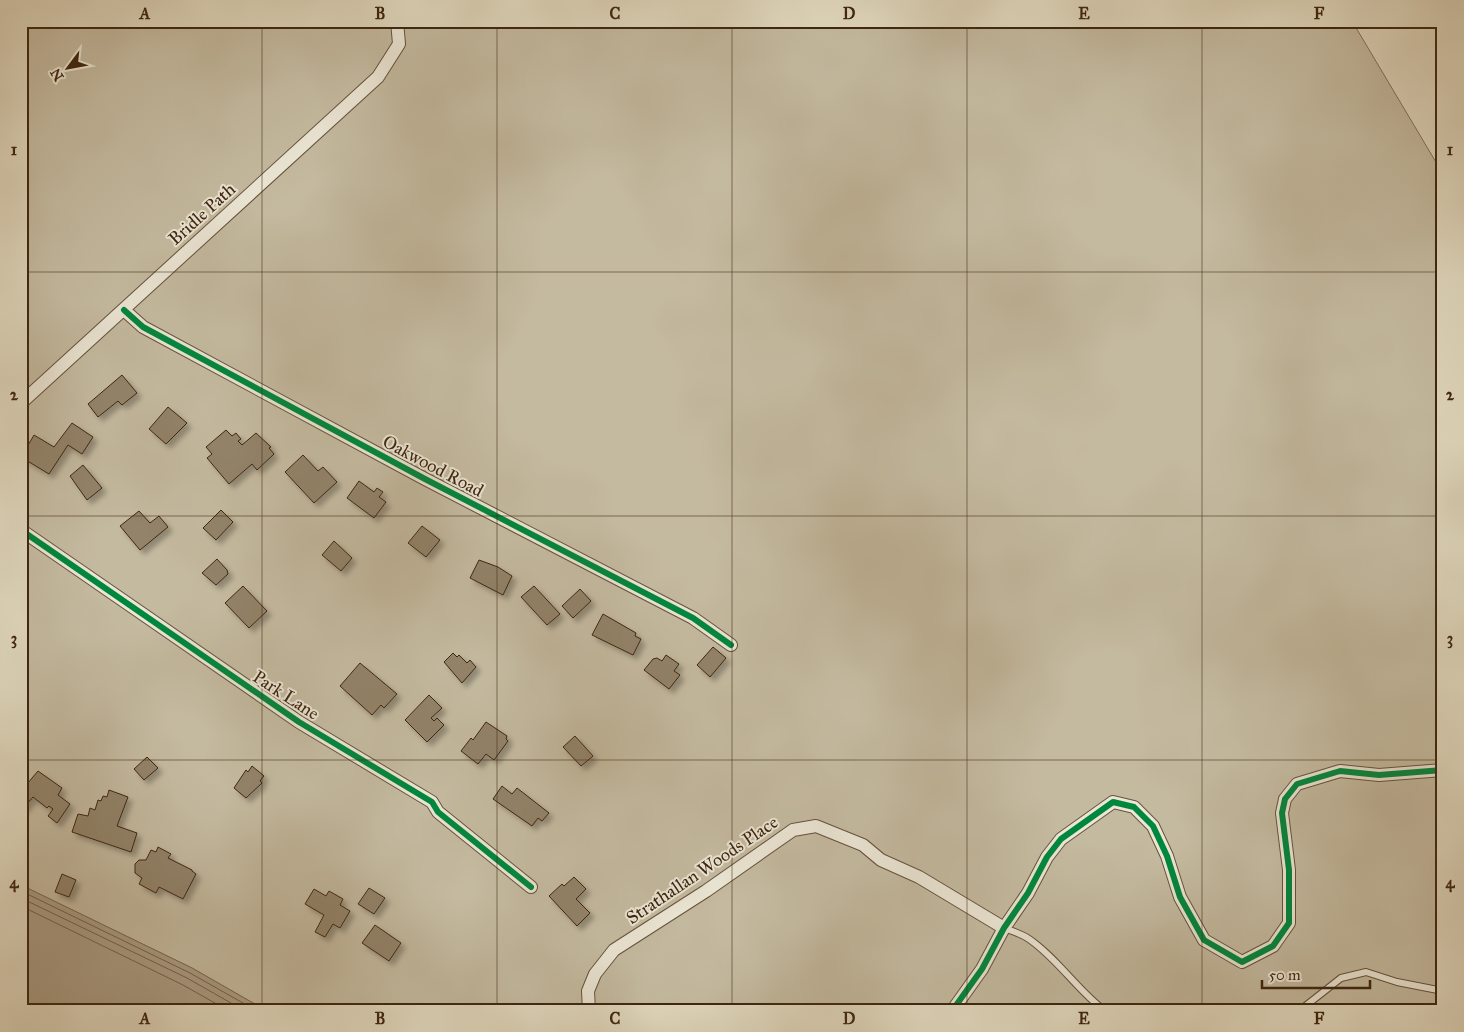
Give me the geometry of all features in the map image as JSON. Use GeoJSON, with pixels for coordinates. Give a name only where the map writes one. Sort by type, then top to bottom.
{"type":"FeatureCollection","features":[{"type":"Feature","properties":{"kind":"street","name":"Bridle Path"},"geometry":{"type":"LineString","coordinates":[[21,403],[378,77],[399,44],[397,21]]}},
{"type":"Feature","properties":{"kind":"street","name":"Oakwood Road"},"geometry":{"type":"LineString","coordinates":[[124,310],[144,327],[425,480],[693,618],[731,645]]}},
{"type":"Feature","properties":{"kind":"street","name":"Park Lane"},"geometry":{"type":"LineString","coordinates":[[21,530],[299,722],[432,802],[438,812],[531,887]]}},
{"type":"Feature","properties":{"kind":"street"},"geometry":{"type":"LineString","coordinates":[[952,1011],[982,969],[1004,928],[1028,893],[1047,857],[1061,839],[1113,802],[1134,807],[1153,826],[1167,856],[1180,896],[1204,940],[1242,962],[1273,946],[1289,924],[1290,870],[1282,813],[1285,799],[1297,784],[1340,771],[1379,774],[1443,770]]}},
{"type":"Feature","properties":{"kind":"street","name":"Strathallan Woods Place"},"geometry":{"type":"LineString","coordinates":[[589,1011],[588,991],[595,974],[614,950],[706,891],[793,830],[816,826],[863,846],[881,860],[919,877],[1004,928]]}},
{"type":"Feature","properties":{"kind":"lane"},"geometry":{"type":"LineString","coordinates":[[1004,928],[1028,938],[1058,964],[1088,998],[1104,1011]]}},
{"type":"Feature","properties":{"kind":"lane"},"geometry":{"type":"LineString","coordinates":[[1299,1011],[1341,978],[1366,972],[1397,982],[1443,991]]}},
{"type":"Feature","properties":{"kind":"shaded area"},"geometry":{"type":"Polygon","coordinates":[[[21,21],[1352,21],[1443,174],[1443,1011],[267,1011],[192,968],[21,885],[21,21]]]}},
{"type":"Feature","properties":{"kind":"water"},"geometry":{"type":"Polygon","coordinates":[[[21,885],[192,968],[267,1011],[21,1011],[21,885]]]}},
{"type":"Feature","properties":{"kind":"building"},"geometry":{"type":"Polygon","coordinates":[[[122,375],[137,393],[122,405],[118,401],[98,417],[88,404],[122,375]]]}},
{"type":"Feature","properties":{"kind":"building"},"geometry":{"type":"Polygon","coordinates":[[[168,407],[187,423],[166,444],[149,429],[168,407]]]}},
{"type":"Feature","properties":{"kind":"building"},"geometry":{"type":"Polygon","coordinates":[[[72,423],[93,437],[82,454],[68,445],[49,474],[21,457],[34,435],[54,447],[72,423]]]}},
{"type":"Feature","properties":{"kind":"building"},"geometry":{"type":"Polygon","coordinates":[[[226,430],[232,436],[236,433],[241,439],[238,441],[242,445],[256,433],[271,447],[269,448],[274,454],[257,470],[252,464],[229,484],[207,458],[212,454],[206,447],[226,430]]]}},
{"type":"Feature","properties":{"kind":"building"},"geometry":{"type":"Polygon","coordinates":[[[303,455],[318,471],[323,467],[337,482],[314,503],[285,472],[303,455]]]}},
{"type":"Feature","properties":{"kind":"building"},"geometry":{"type":"Polygon","coordinates":[[[83,465],[102,488],[87,500],[70,476],[83,465]]]}},
{"type":"Feature","properties":{"kind":"building"},"geometry":{"type":"Polygon","coordinates":[[[359,481],[374,492],[377,488],[383,492],[379,497],[386,502],[374,518],[347,498],[359,481]]]}},
{"type":"Feature","properties":{"kind":"building"},"geometry":{"type":"Polygon","coordinates":[[[221,510],[233,522],[216,540],[203,528],[221,510]]]}},
{"type":"Feature","properties":{"kind":"building"},"geometry":{"type":"Polygon","coordinates":[[[139,511],[150,523],[159,516],[168,527],[140,550],[120,526],[139,511]]]}},
{"type":"Feature","properties":{"kind":"building"},"geometry":{"type":"Polygon","coordinates":[[[422,526],[440,540],[426,557],[408,543],[422,526]]]}},
{"type":"Feature","properties":{"kind":"building"},"geometry":{"type":"Polygon","coordinates":[[[334,541],[352,558],[341,571],[322,555],[334,541]]]}},
{"type":"Feature","properties":{"kind":"building"},"geometry":{"type":"Polygon","coordinates":[[[217,559],[227,570],[228,574],[216,585],[202,573],[217,559]]]}},
{"type":"Feature","properties":{"kind":"building"},"geometry":{"type":"Polygon","coordinates":[[[479,560],[498,567],[512,576],[503,595],[470,578],[479,560]]]}},
{"type":"Feature","properties":{"kind":"building"},"geometry":{"type":"Polygon","coordinates":[[[243,586],[267,611],[249,628],[225,603],[243,586]]]}},
{"type":"Feature","properties":{"kind":"building"},"geometry":{"type":"Polygon","coordinates":[[[534,586],[560,614],[547,625],[521,597],[534,586]]]}},
{"type":"Feature","properties":{"kind":"building"},"geometry":{"type":"Polygon","coordinates":[[[580,589],[591,601],[573,618],[562,606],[580,589]]]}},
{"type":"Feature","properties":{"kind":"building"},"geometry":{"type":"Polygon","coordinates":[[[603,614],[636,633],[635,636],[641,639],[633,655],[592,635],[603,614]]]}},
{"type":"Feature","properties":{"kind":"building"},"geometry":{"type":"Polygon","coordinates":[[[713,647],[726,658],[710,677],[697,665],[713,647]]]}},
{"type":"Feature","properties":{"kind":"building"},"geometry":{"type":"Polygon","coordinates":[[[453,653],[457,657],[459,655],[467,663],[470,660],[476,667],[462,683],[444,662],[453,653]]]}},
{"type":"Feature","properties":{"kind":"building"},"geometry":{"type":"Polygon","coordinates":[[[666,655],[679,664],[674,671],[680,675],[669,689],[644,670],[653,659],[657,658],[662,661],[666,655]]]}},
{"type":"Feature","properties":{"kind":"building"},"geometry":{"type":"Polygon","coordinates":[[[360,663],[397,694],[384,708],[381,705],[372,715],[340,686],[360,663]]]}},
{"type":"Feature","properties":{"kind":"building"},"geometry":{"type":"Polygon","coordinates":[[[429,695],[442,708],[431,718],[434,721],[437,718],[444,725],[427,742],[405,720],[429,695]]]}},
{"type":"Feature","properties":{"kind":"building"},"geometry":{"type":"Polygon","coordinates":[[[486,722],[507,736],[506,739],[508,741],[494,760],[486,754],[478,764],[461,751],[471,738],[473,740],[486,722]]]}},
{"type":"Feature","properties":{"kind":"building"},"geometry":{"type":"Polygon","coordinates":[[[575,736],[593,756],[581,766],[563,747],[575,736]]]}},
{"type":"Feature","properties":{"kind":"building"},"geometry":{"type":"Polygon","coordinates":[[[147,757],[158,768],[144,780],[134,769],[147,757]]]}},
{"type":"Feature","properties":{"kind":"building"},"geometry":{"type":"Polygon","coordinates":[[[252,766],[264,776],[260,781],[262,783],[246,798],[234,788],[246,770],[248,772],[252,766]]]}},
{"type":"Feature","properties":{"kind":"building"},"geometry":{"type":"Polygon","coordinates":[[[38,771],[62,788],[58,795],[70,804],[57,823],[48,816],[53,809],[49,806],[47,808],[33,797],[21,811],[21,791],[38,771]]]}},
{"type":"Feature","properties":{"kind":"building"},"geometry":{"type":"Polygon","coordinates":[[[502,786],[512,794],[517,788],[549,813],[542,821],[538,818],[532,826],[493,799],[502,786]]]}},
{"type":"Feature","properties":{"kind":"building"},"geometry":{"type":"Polygon","coordinates":[[[109,790],[128,797],[117,826],[137,833],[131,852],[72,832],[78,814],[88,816],[90,808],[95,810],[98,800],[101,801],[103,796],[107,797],[109,790]]]}},
{"type":"Feature","properties":{"kind":"building"},"geometry":{"type":"Polygon","coordinates":[[[158,847],[171,854],[168,858],[196,874],[183,899],[159,887],[156,893],[139,884],[142,878],[135,873],[135,864],[139,860],[146,860],[151,850],[156,852],[158,847]]]}},
{"type":"Feature","properties":{"kind":"building"},"geometry":{"type":"Polygon","coordinates":[[[62,874],[76,880],[69,897],[55,892],[62,874]]]}},
{"type":"Feature","properties":{"kind":"building"},"geometry":{"type":"Polygon","coordinates":[[[574,877],[586,889],[576,899],[590,913],[577,926],[549,896],[562,884],[564,886],[574,877]]]}},
{"type":"Feature","properties":{"kind":"building"},"geometry":{"type":"Polygon","coordinates":[[[369,888],[385,898],[374,914],[358,904],[369,888]]]}},
{"type":"Feature","properties":{"kind":"building"},"geometry":{"type":"Polygon","coordinates":[[[314,889],[326,896],[329,891],[343,899],[340,905],[350,911],[340,928],[333,924],[325,937],[315,932],[324,915],[305,904],[314,889]]]}},
{"type":"Feature","properties":{"kind":"building"},"geometry":{"type":"Polygon","coordinates":[[[375,925],[401,943],[389,961],[362,943],[375,925]]]}},
{"type":"Feature","properties":{"kind":"cycle path"},"geometry":{"type":"LineString","coordinates":[[124,310],[143,327],[425,479],[693,618],[731,645]]}},
{"type":"Feature","properties":{"kind":"cycle path"},"geometry":{"type":"LineString","coordinates":[[21,530],[299,722],[432,802],[438,812],[531,887]]}},
{"type":"Feature","properties":{"kind":"cycle path"},"geometry":{"type":"LineString","coordinates":[[952,1011],[982,969],[1004,928],[1028,893],[1047,857],[1061,839],[1113,802],[1134,807],[1153,826],[1167,856],[1180,897],[1204,940],[1242,962],[1273,946],[1289,923],[1289,870],[1282,813],[1285,799],[1297,784],[1340,771],[1379,775],[1443,770]]}}]}
